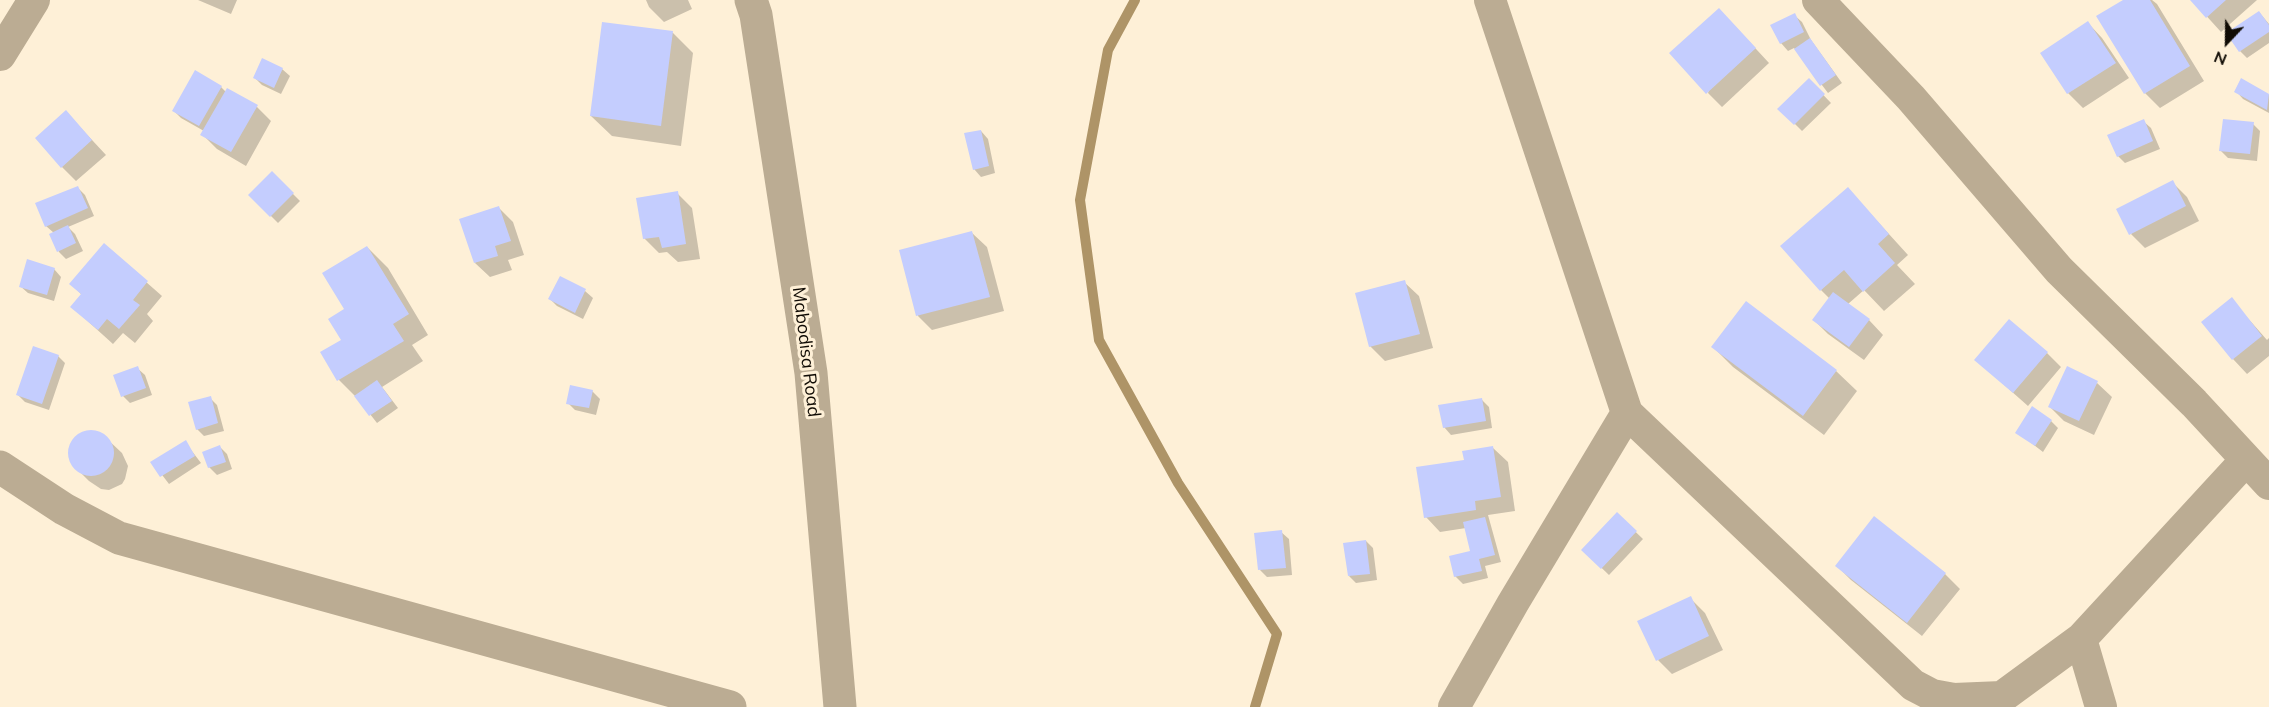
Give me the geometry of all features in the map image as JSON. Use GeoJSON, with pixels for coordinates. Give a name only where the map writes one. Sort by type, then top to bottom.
{"type":"FeatureCollection","features":[{"type":"Feature","properties":{"kind":"street"},"geometry":{"type":"LineString","coordinates":[[0,55],[34,0]]}},
{"type":"Feature","properties":{"kind":"street","name":"Mabodisa Road"},"geometry":{"type":"LineString","coordinates":[[751,0],[756,15],[811,373],[840,707]]}},
{"type":"Feature","properties":{"kind":"street"},"geometry":{"type":"LineString","coordinates":[[1490,0],[1627,413],[1912,685],[1932,695],[1954,699],[2002,697],[2081,639],[2246,460]]}},
{"type":"Feature","properties":{"kind":"street"},"geometry":{"type":"LineString","coordinates":[[1818,0],[1911,98],[2059,270],[2194,403],[2269,484]]}},
{"type":"Feature","properties":{"kind":"street"},"geometry":{"type":"LineString","coordinates":[[1454,707],[1513,603],[1627,413]]}},
{"type":"Feature","properties":{"kind":"street"},"geometry":{"type":"LineString","coordinates":[[0,468],[64,509],[119,538],[730,707]]}},
{"type":"Feature","properties":{"kind":"street"},"geometry":{"type":"LineString","coordinates":[[2081,639],[2101,707]]}},
{"type":"Feature","properties":{"kind":"building"},"geometry":{"type":"Polygon","coordinates":[[[2123,0],[2150,0],[2190,66],[2144,94],[2096,16],[2123,0]]]}},
{"type":"Feature","properties":{"kind":"building"},"geometry":{"type":"Polygon","coordinates":[[[2190,0],[2226,0],[2206,18],[2190,0]]]}},
{"type":"Feature","properties":{"kind":"building"},"geometry":{"type":"Polygon","coordinates":[[[1719,8],[1756,48],[1706,94],[1669,53],[1719,8]]]}},
{"type":"Feature","properties":{"kind":"building"},"geometry":{"type":"Polygon","coordinates":[[[2259,11],[2269,25],[2269,32],[2239,52],[2226,33],[2259,11]]]}},
{"type":"Feature","properties":{"kind":"building"},"geometry":{"type":"Polygon","coordinates":[[[1795,13],[1804,32],[1780,44],[1770,25],[1795,13]]]}},
{"type":"Feature","properties":{"kind":"building"},"geometry":{"type":"Polygon","coordinates":[[[2088,21],[2116,63],[2067,94],[2040,53],[2088,21]]]}},
{"type":"Feature","properties":{"kind":"building"},"geometry":{"type":"Polygon","coordinates":[[[602,22],[673,31],[661,126],[590,116],[602,22]]]}},
{"type":"Feature","properties":{"kind":"building"},"geometry":{"type":"Polygon","coordinates":[[[1810,38],[1836,75],[1820,86],[1794,49],[1810,38]]]}},
{"type":"Feature","properties":{"kind":"building"},"geometry":{"type":"Polygon","coordinates":[[[262,58],[283,68],[274,88],[253,78],[262,58]]]}},
{"type":"Feature","properties":{"kind":"building"},"geometry":{"type":"Polygon","coordinates":[[[195,70],[222,86],[199,126],[172,111],[195,70]]]}},
{"type":"Feature","properties":{"kind":"building"},"geometry":{"type":"Polygon","coordinates":[[[1809,78],[1825,94],[1794,125],[1777,109],[1809,78]]]}},
{"type":"Feature","properties":{"kind":"building"},"geometry":{"type":"Polygon","coordinates":[[[2241,78],[2269,94],[2267,110],[2234,92],[2241,78]]]}},
{"type":"Feature","properties":{"kind":"building"},"geometry":{"type":"Polygon","coordinates":[[[227,88],[258,105],[231,152],[200,135],[227,88]]]}},
{"type":"Feature","properties":{"kind":"building"},"geometry":{"type":"Polygon","coordinates":[[[66,110],[92,140],[61,168],[35,138],[66,110]]]}},
{"type":"Feature","properties":{"kind":"building"},"geometry":{"type":"Polygon","coordinates":[[[2144,119],[2153,141],[2117,157],[2107,135],[2144,119]]]}},
{"type":"Feature","properties":{"kind":"building"},"geometry":{"type":"Polygon","coordinates":[[[2223,119],[2254,122],[2250,154],[2219,151],[2223,119]]]}},
{"type":"Feature","properties":{"kind":"building"},"geometry":{"type":"Polygon","coordinates":[[[981,130],[989,166],[973,170],[964,133],[981,130]]]}},
{"type":"Feature","properties":{"kind":"building"},"geometry":{"type":"Polygon","coordinates":[[[272,171],[294,193],[270,217],[248,195],[272,171]]]}},
{"type":"Feature","properties":{"kind":"building"},"geometry":{"type":"Polygon","coordinates":[[[2173,180],[2186,206],[2129,235],[2116,209],[2173,180]]]}},
{"type":"Feature","properties":{"kind":"building"},"geometry":{"type":"Polygon","coordinates":[[[78,186],[88,208],[45,227],[35,203],[78,186]]]}},
{"type":"Feature","properties":{"kind":"building"},"geometry":{"type":"Polygon","coordinates":[[[1848,187],[1889,234],[1878,244],[1895,263],[1863,292],[1844,270],[1820,291],[1780,246],[1848,187]]]}},
{"type":"Feature","properties":{"kind":"building"},"geometry":{"type":"Polygon","coordinates":[[[678,191],[686,244],[662,248],[659,237],[643,239],[636,198],[678,191]]]}},
{"type":"Feature","properties":{"kind":"building"},"geometry":{"type":"Polygon","coordinates":[[[499,206],[511,241],[495,246],[498,256],[474,263],[459,219],[499,206]]]}},
{"type":"Feature","properties":{"kind":"building"},"geometry":{"type":"Polygon","coordinates":[[[68,225],[76,243],[57,252],[49,234],[68,225]]]}},
{"type":"Feature","properties":{"kind":"building"},"geometry":{"type":"Polygon","coordinates":[[[972,231],[990,297],[916,316],[899,250],[972,231]]]}},
{"type":"Feature","properties":{"kind":"building"},"geometry":{"type":"Polygon","coordinates":[[[104,243],[148,281],[133,300],[140,305],[119,329],[107,319],[98,330],[70,307],[81,294],[69,284],[104,243]]]}},
{"type":"Feature","properties":{"kind":"building"},"geometry":{"type":"Polygon","coordinates":[[[367,246],[409,314],[393,324],[404,341],[337,381],[320,352],[341,340],[328,319],[344,309],[322,273],[367,246]]]}},
{"type":"Feature","properties":{"kind":"building"},"geometry":{"type":"Polygon","coordinates":[[[27,259],[55,268],[47,295],[19,287],[27,259]]]}},
{"type":"Feature","properties":{"kind":"building"},"geometry":{"type":"Polygon","coordinates":[[[560,276],[586,289],[575,313],[548,299],[560,276]]]}},
{"type":"Feature","properties":{"kind":"building"},"geometry":{"type":"Polygon","coordinates":[[[1405,280],[1420,334],[1369,347],[1355,293],[1405,280]]]}},
{"type":"Feature","properties":{"kind":"building"},"geometry":{"type":"Polygon","coordinates":[[[1833,292],[1870,319],[1849,347],[1812,320],[1833,292]]]}},
{"type":"Feature","properties":{"kind":"building"},"geometry":{"type":"Polygon","coordinates":[[[2232,297],[2262,336],[2232,360],[2201,322],[2232,297]]]}},
{"type":"Feature","properties":{"kind":"building"},"geometry":{"type":"Polygon","coordinates":[[[1746,301],[1837,370],[1803,416],[1711,347],[1746,301]]]}},
{"type":"Feature","properties":{"kind":"building"},"geometry":{"type":"Polygon","coordinates":[[[2009,319],[2048,352],[2013,393],[1974,360],[2009,319]]]}},
{"type":"Feature","properties":{"kind":"building"},"geometry":{"type":"Polygon","coordinates":[[[33,346],[59,355],[42,404],[16,395],[33,346]]]}},
{"type":"Feature","properties":{"kind":"building"},"geometry":{"type":"Polygon","coordinates":[[[138,366],[146,388],[121,397],[113,375],[138,366]]]}},
{"type":"Feature","properties":{"kind":"building"},"geometry":{"type":"Polygon","coordinates":[[[2067,366],[2098,381],[2079,421],[2048,407],[2067,366]]]}},
{"type":"Feature","properties":{"kind":"building"},"geometry":{"type":"Polygon","coordinates":[[[377,380],[392,401],[369,416],[354,396],[377,380]]]}},
{"type":"Feature","properties":{"kind":"building"},"geometry":{"type":"Polygon","coordinates":[[[570,385],[593,390],[589,408],[566,404],[570,385]]]}},
{"type":"Feature","properties":{"kind":"building"},"geometry":{"type":"Polygon","coordinates":[[[211,396],[218,423],[196,430],[188,402],[211,396]]]}},
{"type":"Feature","properties":{"kind":"building"},"geometry":{"type":"Polygon","coordinates":[[[1482,398],[1486,421],[1443,428],[1438,405],[1482,398]]]}},
{"type":"Feature","properties":{"kind":"building"},"geometry":{"type":"Polygon","coordinates":[[[2032,406],[2052,420],[2035,446],[2015,433],[2032,406]]]}},
{"type":"Feature","properties":{"kind":"building"},"geometry":{"type":"Polygon","coordinates":[[[91,430],[107,437],[114,453],[107,469],[91,476],[75,469],[68,453],[75,437],[91,430]]]}},
{"type":"Feature","properties":{"kind":"building"},"geometry":{"type":"Polygon","coordinates":[[[186,440],[195,456],[160,477],[150,462],[186,440]]]}},
{"type":"Feature","properties":{"kind":"building"},"geometry":{"type":"Polygon","coordinates":[[[220,445],[226,462],[208,468],[202,452],[220,445]]]}},
{"type":"Feature","properties":{"kind":"building"},"geometry":{"type":"Polygon","coordinates":[[[1493,446],[1501,497],[1475,501],[1476,510],[1424,518],[1416,467],[1464,460],[1462,451],[1493,446]]]}},
{"type":"Feature","properties":{"kind":"building"},"geometry":{"type":"Polygon","coordinates":[[[1617,512],[1637,531],[1601,569],[1581,550],[1617,512]]]}},
{"type":"Feature","properties":{"kind":"building"},"geometry":{"type":"Polygon","coordinates":[[[1874,516],[1946,573],[1907,623],[1835,566],[1874,516]]]}},
{"type":"Feature","properties":{"kind":"building"},"geometry":{"type":"Polygon","coordinates":[[[1485,517],[1495,555],[1479,559],[1482,571],[1454,577],[1449,556],[1470,551],[1463,522],[1485,517]]]}},
{"type":"Feature","properties":{"kind":"building"},"geometry":{"type":"Polygon","coordinates":[[[1282,530],[1286,568],[1258,570],[1254,533],[1282,530]]]}},
{"type":"Feature","properties":{"kind":"building"},"geometry":{"type":"Polygon","coordinates":[[[1366,540],[1370,574],[1348,576],[1343,543],[1366,540]]]}},
{"type":"Feature","properties":{"kind":"building"},"geometry":{"type":"Polygon","coordinates":[[[1691,596],[1709,636],[1656,661],[1637,621],[1691,596]]]}},
{"type":"Feature","properties":{"kind":"waterway"},"geometry":{"type":"LineString","coordinates":[[1135,0],[1108,50],[1080,200],[1099,340],[1178,483],[1277,634],[1255,707]]}}]}
